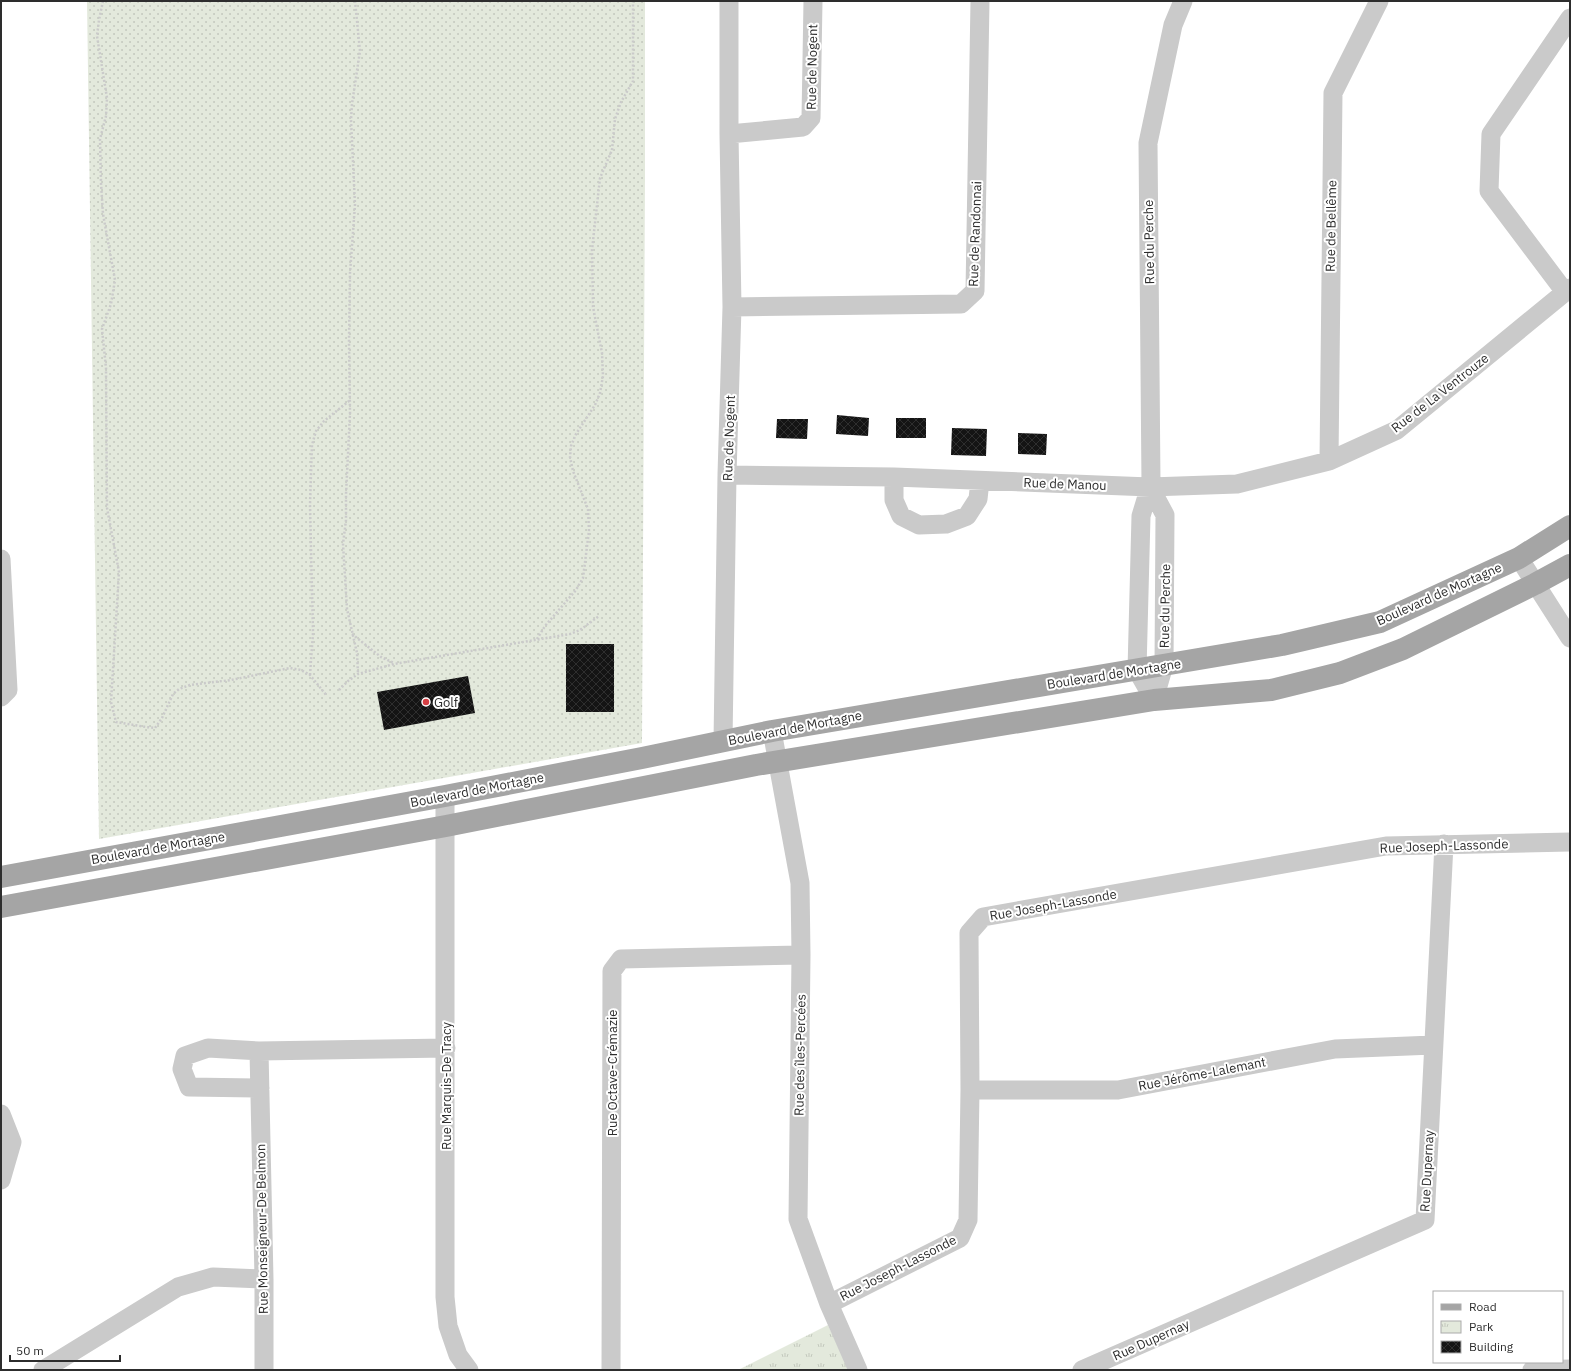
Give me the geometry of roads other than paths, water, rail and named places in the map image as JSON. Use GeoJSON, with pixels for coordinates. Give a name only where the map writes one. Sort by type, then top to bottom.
{"type":"FeatureCollection","features":[{"type":"Feature","properties":{"kind":"main road","name":"Boulevard de Mortagne"},"geometry":{"type":"LineString","coordinates":[[1,877],[445,796],[723,742],[772,731],[1282,645],[1380,622],[1519,558],[1570,526]]}},
{"type":"Feature","properties":{"kind":"main road"},"geometry":{"type":"LineString","coordinates":[[1,907],[446,826],[778,762],[1154,700],[1270,690],[1340,673],[1403,649],[1570,566]]}},
{"type":"Feature","properties":{"kind":"street","name":"Rue de Nogent"},"geometry":{"type":"LineString","coordinates":[[723,742],[727,475],[732,307],[729,134],[729,1]]}},
{"type":"Feature","properties":{"kind":"street","name":"Rue de Nogent"},"geometry":{"type":"LineString","coordinates":[[729,134],[803,126],[811,118],[813,1]]}},
{"type":"Feature","properties":{"kind":"street","name":"Rue de Randonnai"},"geometry":{"type":"LineString","coordinates":[[732,307],[961,304],[975,291],[980,1]]}},
{"type":"Feature","properties":{"kind":"street","name":"Rue du Perche"},"geometry":{"type":"LineString","coordinates":[[1137,670],[1141,516],[1150,487],[1148,143],[1179,2]]}},
{"type":"Feature","properties":{"kind":"street","name":"Rue de Bellême"},"geometry":{"type":"LineString","coordinates":[[1329,461],[1333,93],[1375,2]]}},
{"type":"Feature","properties":{"kind":"street"},"geometry":{"type":"LineString","coordinates":[[1568,290],[1489,191],[1491,134],[1570,18]]}},
{"type":"Feature","properties":{"kind":"street","name":"Rue de La Ventrouze"},"geometry":{"type":"LineString","coordinates":[[1150,487],[1237,484],[1329,461],[1397,430],[1568,290]]}},
{"type":"Feature","properties":{"kind":"street","name":"Rue de Manou"},"geometry":{"type":"LineString","coordinates":[[727,475],[894,476],[1150,487]]}},
{"type":"Feature","properties":{"kind":"street"},"geometry":{"type":"LineString","coordinates":[[894,476],[894,500],[901,516],[919,525],[946,524],[967,516],[978,499],[980,480]]}},
{"type":"Feature","properties":{"kind":"street","name":"Rue du Perche"},"geometry":{"type":"LineString","coordinates":[[1150,487],[1166,515],[1164,666],[1154,700]]}},
{"type":"Feature","properties":{"kind":"street"},"geometry":{"type":"LineString","coordinates":[[1519,558],[1570,638]]}},
{"type":"Feature","properties":{"kind":"street"},"geometry":{"type":"LineString","coordinates":[[1,559],[8,690],[1,697]]}},
{"type":"Feature","properties":{"kind":"street"},"geometry":{"type":"LineString","coordinates":[[1137,670],[1154,700]]}},
{"type":"Feature","properties":{"kind":"street","name":"Rue des îles-Percées"},"geometry":{"type":"LineString","coordinates":[[772,731],[800,884],[801,955],[798,1219],[829,1304],[858,1370]]}},
{"type":"Feature","properties":{"kind":"street","name":"Rue Marquis-De Tracy"},"geometry":{"type":"LineString","coordinates":[[445,796],[445,1297],[448,1326],[458,1354],[469,1370]]}},
{"type":"Feature","properties":{"kind":"street","name":"Rue Joseph-Lassonde"},"geometry":{"type":"LineString","coordinates":[[829,1304],[960,1238],[968,1220],[970,933],[982,917],[1386,846],[1570,842]]}},
{"type":"Feature","properties":{"kind":"street","name":"Rue Dupernay"},"geometry":{"type":"LineString","coordinates":[[1082,1370],[1425,1220],[1444,844]]}},
{"type":"Feature","properties":{"kind":"street","name":"Rue Octave-Crémazie"},"geometry":{"type":"LineString","coordinates":[[611,1370],[612,971],[621,959],[801,955]]}},
{"type":"Feature","properties":{"kind":"street","name":"Rue Jérôme-Lalemant"},"geometry":{"type":"LineString","coordinates":[[970,1090],[1118,1090],[1335,1049],[1433,1045]]}},
{"type":"Feature","properties":{"kind":"street"},"geometry":{"type":"LineString","coordinates":[[260,1088],[189,1087],[182,1069],[184,1056],[208,1048],[259,1051],[446,1048]]}},
{"type":"Feature","properties":{"kind":"street","name":"Rue Monseigneur-De Belmon"},"geometry":{"type":"LineString","coordinates":[[259,1051],[264,1279],[264,1370]]}},
{"type":"Feature","properties":{"kind":"street"},"geometry":{"type":"LineString","coordinates":[[1,1114],[12,1142],[1,1180]]}},
{"type":"Feature","properties":{"kind":"street"},"geometry":{"type":"LineString","coordinates":[[50,1368],[178,1287],[213,1277],[264,1279]]}},
{"type":"Feature","properties":{"kind":"street"},"geometry":{"type":"LineString","coordinates":[[1532,1370],[1570,1369]]}},
{"type":"Feature","properties":{"kind":"place","name":"Golf"},"geometry":{"type":"Point","coordinates":[426,702]}}]}
